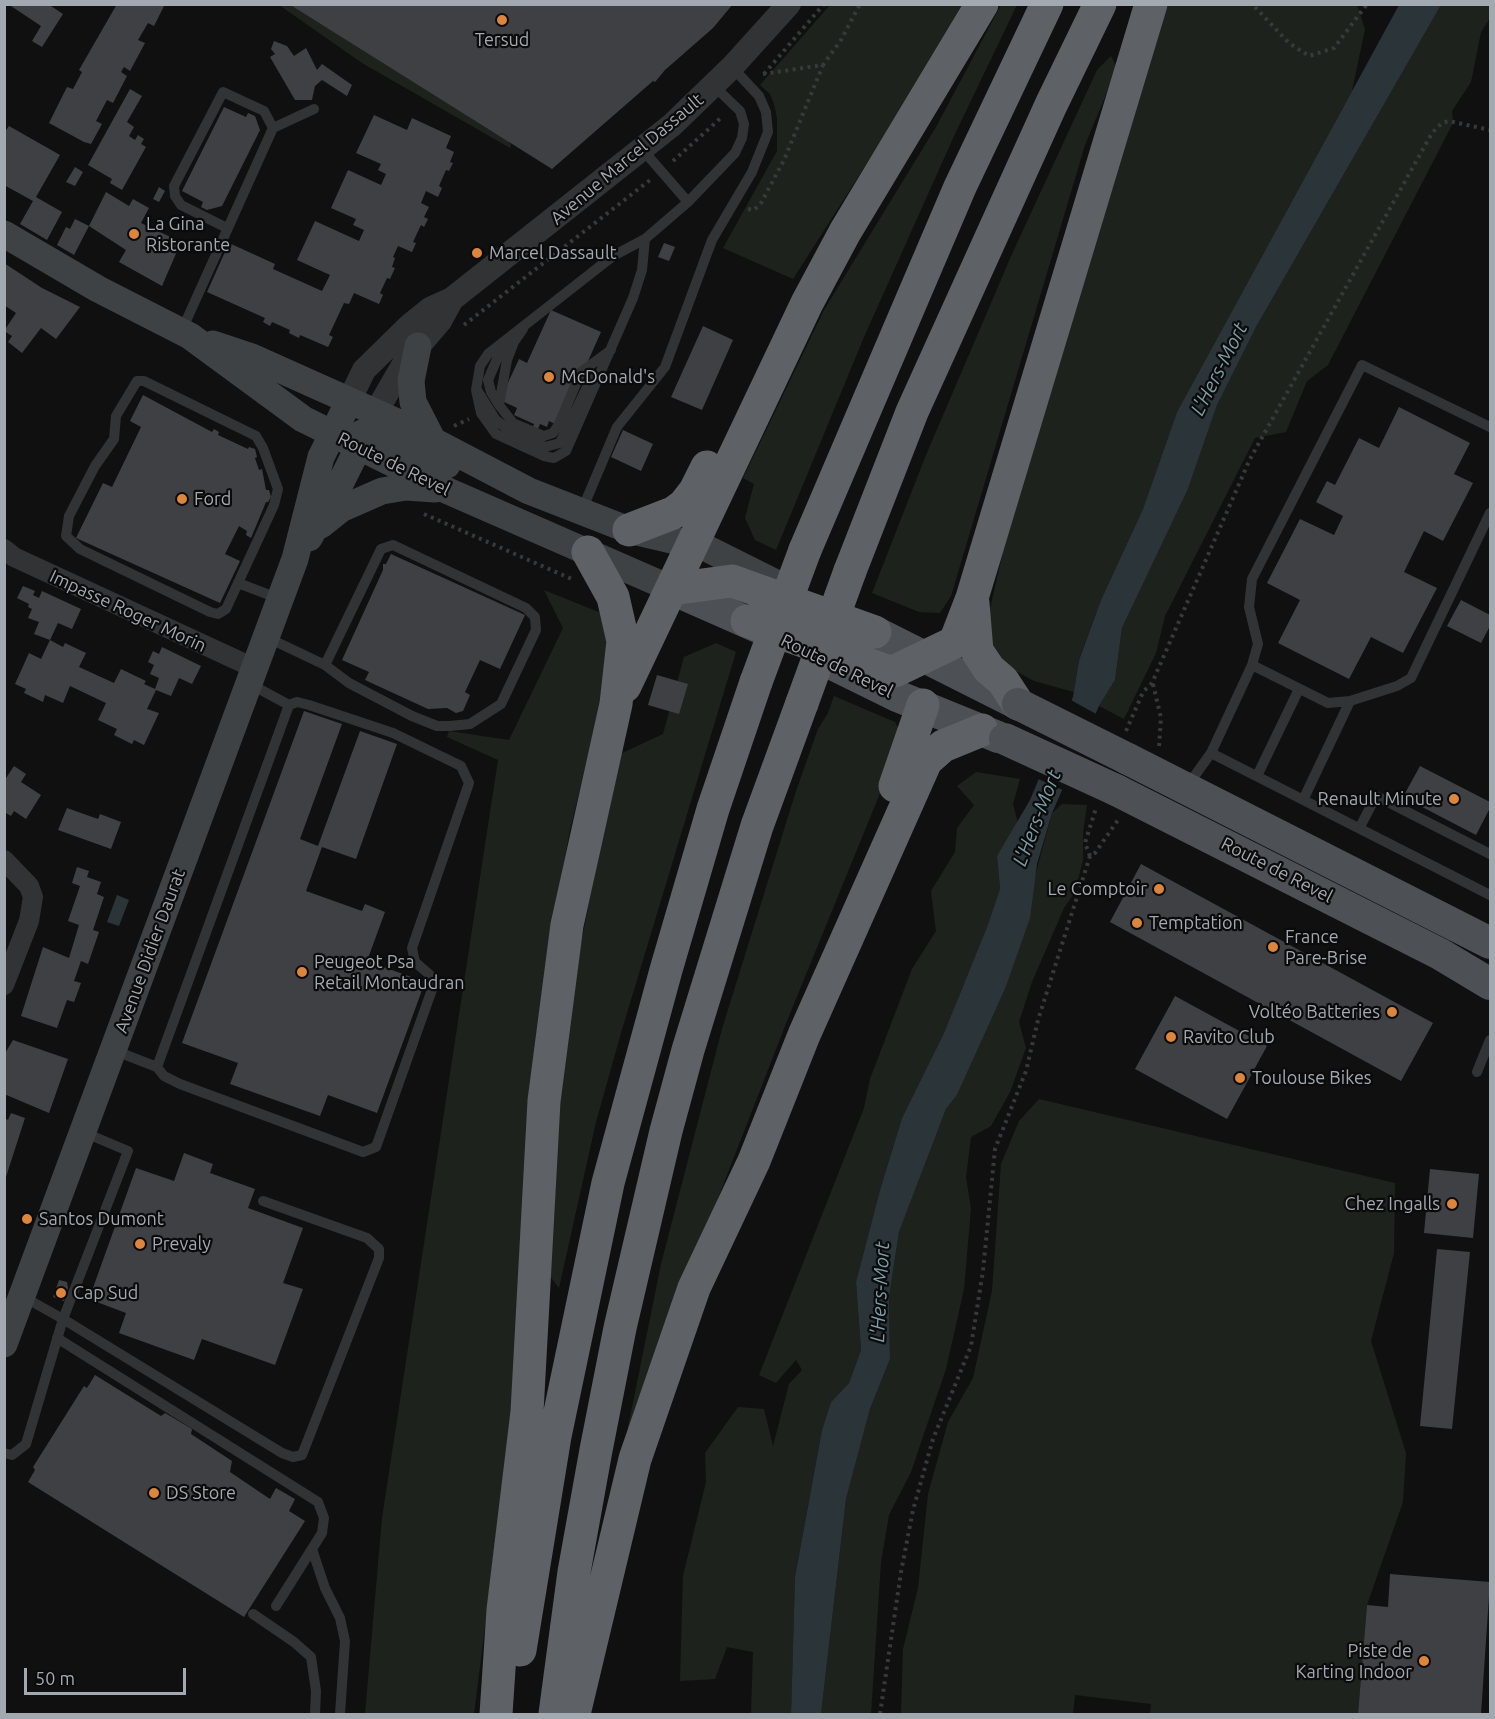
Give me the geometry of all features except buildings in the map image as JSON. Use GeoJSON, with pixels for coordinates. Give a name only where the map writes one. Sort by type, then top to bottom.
{"type":"FeatureCollection","features":[{"type":"Feature","properties":{"kind":"highway"},"geometry":{"type":"LineString","coordinates":[[616,704],[807,303],[845,231],[982,4]]}},
{"type":"Feature","properties":{"kind":"highway"},"geometry":{"type":"LineString","coordinates":[[512,1714],[555,1436],[608,1183],[672,947],[713,809],[756,682],[805,550],[960,187],[1047,4]]}},
{"type":"Feature","properties":{"kind":"highway"},"geometry":{"type":"LineString","coordinates":[[555,1714],[574,1572],[620,1328],[666,1131],[688,1050],[757,826],[850,571],[917,402],[1050,105],[1100,4]]}},
{"type":"Feature","properties":{"kind":"highway"},"geometry":{"type":"LineString","coordinates":[[747,621],[887,671],[895,671],[953,643],[972,598],[1151,4]]}},
{"type":"Feature","properties":{"kind":"highway"},"geometry":{"type":"LineString","coordinates":[[629,530],[673,513],[695,491],[750,378],[772,342],[807,303]]}},
{"type":"Feature","properties":{"kind":"highway"},"geometry":{"type":"LineString","coordinates":[[496,1714],[504,1598],[527,1413],[544,1101],[567,924],[616,704],[623,641],[614,597],[588,552]]}},
{"type":"Feature","properties":{"kind":"highway"},"geometry":{"type":"LineString","coordinates":[[672,589],[732,580],[875,632]]}},
{"type":"Feature","properties":{"kind":"highway"},"geometry":{"type":"LineString","coordinates":[[972,598],[977,651],[989,669],[1003,681],[1018,704]]}},
{"type":"Feature","properties":{"kind":"highway"},"geometry":{"type":"LineString","coordinates":[[841,956],[886,812],[923,705]]}},
{"type":"Feature","properties":{"kind":"highway"},"geometry":{"type":"LineString","coordinates":[[574,1714],[635,1459],[694,1288],[754,1161],[804,1035],[926,762],[943,746],[993,735]]}},
{"type":"Feature","properties":{"kind":"main road","name":"Route de Revel"},"geometry":{"type":"LineString","coordinates":[[4,234],[98,289],[186,334],[252,357],[366,431],[448,491],[747,621],[897,696],[993,735],[1112,804],[1419,943],[1491,984]]}},
{"type":"Feature","properties":{"kind":"main road","name":"Route de Revel"},"geometry":{"type":"LineString","coordinates":[[186,334],[292,412],[341,416],[366,431],[433,441],[529,491],[581,513],[629,530],[706,548],[1018,704],[1127,744],[1185,789],[1491,943]]}},
{"type":"Feature","properties":{"kind":"main road"},"geometry":{"type":"LineString","coordinates":[[418,346],[411,381],[413,402],[433,441]]}},
{"type":"Feature","properties":{"kind":"main road","name":"Avenue Didier Daurat"},"geometry":{"type":"LineString","coordinates":[[5,1339],[296,559],[321,457],[341,416]]}},
{"type":"Feature","properties":{"kind":"main road"},"geometry":{"type":"LineString","coordinates":[[366,431],[502,488],[529,491]]}},
{"type":"Feature","properties":{"kind":"main road","name":"Avenue Didier Daurat"},"geometry":{"type":"LineString","coordinates":[[296,559],[313,532],[366,431]]}},
{"type":"Feature","properties":{"kind":"main road","name":"Avenue Didier Daurat"},"geometry":{"type":"LineString","coordinates":[[313,532],[341,509],[391,489],[424,486],[448,491]]}},
{"type":"Feature","properties":{"kind":"main road"},"geometry":{"type":"LineString","coordinates":[[923,657],[927,685],[923,705]]}},
{"type":"Feature","properties":{"kind":"street","name":"Avenue Marcel Dassault"},"geometry":{"type":"LineString","coordinates":[[341,416],[364,370],[379,354],[430,309],[452,299],[642,149],[732,67],[789,4]]}},
{"type":"Feature","properties":{"kind":"street","name":"Avenue Marcel Dassault"},"geometry":{"type":"LineString","coordinates":[[366,431],[405,362],[440,321],[452,299]]}},
{"type":"Feature","properties":{"kind":"street","name":"Impasse Roger Morin"},"geometry":{"type":"LineString","coordinates":[[4,549],[14,557],[251,676]]}},
{"type":"Feature","properties":{"kind":"street"},"geometry":{"type":"LineString","coordinates":[[4,860],[29,886],[33,897],[29,921],[4,985]]}},
{"type":"Feature","properties":{"kind":"lane"},"geometry":{"type":"LineString","coordinates":[[581,513],[584,500],[617,427],[665,366],[712,240],[752,172],[768,132],[766,112],[759,96],[732,67]]}},
{"type":"Feature","properties":{"kind":"lane"},"geometry":{"type":"LineString","coordinates":[[645,239],[642,270],[612,350],[566,451],[554,458],[526,449],[496,434],[481,413],[476,390],[480,366],[488,354],[613,256],[645,239],[688,202],[735,153],[742,138],[744,124],[740,111],[713,85]]}},
{"type":"Feature","properties":{"kind":"lane"},"geometry":{"type":"LineString","coordinates":[[227,228],[181,205],[175,196],[174,186],[224,92],[264,111],[273,128]]}},
{"type":"Feature","properties":{"kind":"lane"},"geometry":{"type":"LineString","coordinates":[[186,334],[227,228],[273,128],[314,109]]}},
{"type":"Feature","properties":{"kind":"lane"},"geometry":{"type":"LineString","coordinates":[[642,149],[688,202]]}},
{"type":"Feature","properties":{"kind":"lane"},"geometry":{"type":"LineString","coordinates":[[531,320],[514,342],[499,405],[506,416],[529,431],[544,436],[554,433],[581,372],[612,350]]}},
{"type":"Feature","properties":{"kind":"lane"},"geometry":{"type":"LineString","coordinates":[[1185,789],[1211,753],[1252,665],[1258,644],[1249,607],[1252,579],[1362,365],[1491,427]]}},
{"type":"Feature","properties":{"kind":"lane"},"geometry":{"type":"LineString","coordinates":[[137,381],[144,381],[256,436],[263,448],[278,489],[274,505],[238,583],[226,609],[218,614],[210,612],[80,549],[66,536],[69,516],[95,466],[114,439],[116,416],[137,381]]}},
{"type":"Feature","properties":{"kind":"lane"},"geometry":{"type":"LineString","coordinates":[[1252,665],[1328,703],[1350,701],[1397,686],[1411,678],[1491,513]]}},
{"type":"Feature","properties":{"kind":"lane"},"geometry":{"type":"LineString","coordinates":[[266,637],[325,665],[349,683],[437,726],[470,724],[501,704],[536,630],[535,617],[526,608],[393,545],[381,549],[325,665]]}},
{"type":"Feature","properties":{"kind":"lane"},"geometry":{"type":"LineString","coordinates":[[238,583],[281,599]]}},
{"type":"Feature","properties":{"kind":"lane"},"geometry":{"type":"LineString","coordinates":[[251,676],[289,705]]}},
{"type":"Feature","properties":{"kind":"lane"},"geometry":{"type":"LineString","coordinates":[[1257,776],[1299,689]]}},
{"type":"Feature","properties":{"kind":"lane"},"geometry":{"type":"LineString","coordinates":[[1304,798],[1350,701]]}},
{"type":"Feature","properties":{"kind":"lane"},"geometry":{"type":"LineString","coordinates":[[113,1050],[157,1067],[164,1076],[180,1084],[363,1152],[376,1147],[434,984],[430,975],[415,962],[412,948],[469,783],[461,766],[393,734],[309,705],[297,702],[289,705],[157,1067]]}},
{"type":"Feature","properties":{"kind":"lane"},"geometry":{"type":"LineString","coordinates":[[1211,753],[1304,798],[1491,895]]}},
{"type":"Feature","properties":{"kind":"lane"},"geometry":{"type":"LineString","coordinates":[[1360,827],[1376,796],[1491,854]]}},
{"type":"Feature","properties":{"kind":"lane"},"geometry":{"type":"LineString","coordinates":[[1477,1072],[1488,1055],[1491,1040]]}},
{"type":"Feature","properties":{"kind":"lane"},"geometry":{"type":"LineString","coordinates":[[4,1453],[12,1455],[26,1444],[63,1319],[128,1151],[83,1132]]}},
{"type":"Feature","properties":{"kind":"lane"},"geometry":{"type":"LineString","coordinates":[[22,1296],[282,1453],[293,1457],[302,1455],[370,1279],[379,1249],[367,1238],[263,1201]]}},
{"type":"Feature","properties":{"kind":"lane"},"geometry":{"type":"LineString","coordinates":[[57,1338],[318,1502],[324,1518],[322,1533],[276,1606]]}},
{"type":"Feature","properties":{"kind":"lane"},"geometry":{"type":"LineString","coordinates":[[312,1549],[325,1588],[340,1617],[345,1641],[338,1713]]}},
{"type":"Feature","properties":{"kind":"lane"},"geometry":{"type":"LineString","coordinates":[[253,1614],[294,1642],[311,1657],[316,1691],[315,1714]]}},
{"type":"Feature","properties":{"kind":"path"},"geometry":{"type":"LineString","coordinates":[[759,79],[824,4]]}},
{"type":"Feature","properties":{"kind":"path"},"geometry":{"type":"LineString","coordinates":[[735,202],[754,210],[761,203],[784,160],[823,64],[841,40],[860,4]]}},
{"type":"Feature","properties":{"kind":"path"},"geometry":{"type":"LineString","coordinates":[[1255,7],[1289,43],[1310,56],[1334,48],[1367,4]]}},
{"type":"Feature","properties":{"kind":"path"},"geometry":{"type":"LineString","coordinates":[[763,74],[823,64]]}},
{"type":"Feature","properties":{"kind":"path"},"geometry":{"type":"LineString","coordinates":[[670,164],[727,112]]}},
{"type":"Feature","properties":{"kind":"path"},"geometry":{"type":"LineString","coordinates":[[1127,744],[1143,692],[1152,683],[1251,459],[1432,133],[1442,123],[1449,121],[1491,130]]}},
{"type":"Feature","properties":{"kind":"path"},"geometry":{"type":"LineString","coordinates":[[459,329],[655,176]]}},
{"type":"Feature","properties":{"kind":"path","name":"Route de Revel"},"geometry":{"type":"LineString","coordinates":[[418,511],[581,584]]}},
{"type":"Feature","properties":{"kind":"path"},"geometry":{"type":"LineString","coordinates":[[1152,683],[1161,718],[1158,750]]}},
{"type":"Feature","properties":{"kind":"path"},"geometry":{"type":"LineString","coordinates":[[880,1714],[901,1572],[913,1510],[933,1439],[971,1346],[983,1271],[995,1149],[1015,1103],[1090,856],[1085,843],[1112,804]]}},
{"type":"Feature","properties":{"kind":"path"},"geometry":{"type":"LineString","coordinates":[[1090,856],[1095,853],[1110,829],[1112,804]]}},
{"type":"Feature","properties":{"kind":"shaded area"},"geometry":{"type":"Polygon","coordinates":[[[279,5],[328,5],[506,138],[511,145],[510,148],[362,63],[279,5]]]}},
{"type":"Feature","properties":{"kind":"shaded area"},"geometry":{"type":"Polygon","coordinates":[[[830,5],[968,5],[793,279],[723,248],[777,151],[777,118],[774,104],[770,94],[760,85],[830,5]]]}},
{"type":"Feature","properties":{"kind":"shaded area"},"geometry":{"type":"Polygon","coordinates":[[[1001,5],[1017,5],[954,136],[864,337],[776,550],[755,540],[745,518],[754,484],[743,478],[824,310],[936,127],[1001,5]]]}},
{"type":"Feature","properties":{"kind":"shaded area"},"geometry":{"type":"Polygon","coordinates":[[[1166,5],[1357,5],[1365,29],[1352,91],[1177,412],[1143,509],[1101,600],[1079,659],[1074,692],[1034,681],[1007,666],[998,657],[987,637],[987,622],[1003,552],[1166,5]]]}},
{"type":"Feature","properties":{"kind":"shaded area"},"geometry":{"type":"Polygon","coordinates":[[[1441,5],[1490,5],[1490,18],[1481,32],[1471,82],[1452,111],[1453,123],[1328,365],[1307,381],[1286,432],[1255,438],[1165,616],[1156,653],[1124,719],[1099,706],[1115,680],[1122,628],[1188,489],[1217,405],[1256,327],[1441,5]]]}},
{"type":"Feature","properties":{"kind":"shaded area"},"geometry":{"type":"Polygon","coordinates":[[[1111,56],[1117,68],[1085,145],[951,596],[940,613],[919,612],[872,593],[926,455],[1012,254],[1097,70],[1111,56]]]}},
{"type":"Feature","properties":{"kind":"shaded area"},"geometry":{"type":"Polygon","coordinates":[[[544,590],[606,615],[610,631],[600,707],[570,830],[552,927],[510,1430],[474,1714],[365,1714],[382,1518],[498,760],[447,737],[449,731],[509,740],[563,628],[544,590]]]}},
{"type":"Feature","properties":{"kind":"shaded area"},"geometry":{"type":"Polygon","coordinates":[[[716,643],[736,652],[596,1122],[559,1288],[546,1271],[567,1015],[618,755],[663,734],[684,657],[716,643]]]}},
{"type":"Feature","properties":{"kind":"shaded area"},"geometry":{"type":"Polygon","coordinates":[[[834,696],[895,722],[903,737],[787,1021],[627,1432],[661,1264],[722,1029],[796,791],[818,729],[828,713],[834,696]]]}},
{"type":"Feature","properties":{"kind":"shaded area"},"geometry":{"type":"Polygon","coordinates":[[[976,772],[1020,779],[1013,804],[1018,824],[997,856],[1000,889],[987,927],[944,1033],[902,1118],[856,1282],[861,1350],[849,1383],[831,1402],[822,1430],[795,1577],[791,1714],[751,1714],[753,1652],[727,1647],[715,1679],[680,1681],[683,1576],[706,1482],[705,1453],[738,1407],[764,1409],[773,1446],[789,1384],[802,1370],[796,1360],[776,1383],[759,1375],[864,1108],[870,1079],[912,969],[936,931],[931,891],[955,852],[957,828],[974,805],[957,786],[976,772]]]}},
{"type":"Feature","properties":{"kind":"shaded area"},"geometry":{"type":"Polygon","coordinates":[[[1062,804],[1087,805],[1083,833],[1083,860],[1075,892],[1064,908],[1032,982],[1019,1022],[1026,1048],[1010,1092],[991,1126],[971,1137],[966,1177],[971,1209],[964,1289],[946,1369],[911,1472],[889,1515],[881,1562],[871,1714],[821,1714],[846,1499],[870,1409],[890,1359],[889,1297],[899,1232],[946,1109],[957,1095],[1005,989],[1052,813],[1062,804]]]}},
{"type":"Feature","properties":{"kind":"shaded area"},"geometry":{"type":"Polygon","coordinates":[[[1039,1099],[1395,1183],[1394,1253],[1371,1341],[1406,1453],[1403,1502],[1367,1605],[1358,1714],[1150,1714],[1151,1704],[1075,1695],[1073,1714],[901,1714],[903,1649],[918,1588],[928,1494],[948,1422],[973,1378],[992,1291],[1001,1164],[1019,1121],[1039,1099]]]}},
{"type":"Feature","properties":{"kind":"water","name":"L'Hers-Mort"},"geometry":{"type":"Polygon","coordinates":[[[1399,5],[1441,5],[1256,327],[1217,405],[1188,489],[1122,628],[1115,680],[1099,706],[1052,813],[1037,864],[1030,918],[1005,989],[957,1095],[946,1109],[899,1232],[889,1297],[890,1359],[870,1409],[846,1499],[821,1714],[791,1714],[795,1577],[822,1430],[831,1402],[849,1383],[861,1350],[856,1282],[902,1118],[944,1033],[987,927],[1000,889],[997,856],[1030,800],[1073,697],[1079,660],[1101,600],[1143,509],[1177,412],[1399,5]]]}},
{"type":"Feature","properties":{"kind":"water"},"geometry":{"type":"Polygon","coordinates":[[[117,895],[129,900],[119,926],[107,922],[117,895]]]}},
{"type":"Feature","properties":{"kind":"pier"},"geometry":{"type":"Polygon","coordinates":[[[1069,699],[1098,715],[1065,791],[1036,778],[1069,699]]]}},
{"type":"Feature","properties":{"kind":"place","name":"Tersud"},"geometry":{"type":"Point","coordinates":[502,20]}},
{"type":"Feature","properties":{"kind":"place","name":"La Gina Ristorante"},"geometry":{"type":"Point","coordinates":[134,234]}},
{"type":"Feature","properties":{"kind":"place","name":"Marcel Dassault"},"geometry":{"type":"Point","coordinates":[477,253]}},
{"type":"Feature","properties":{"kind":"place","name":"McDonald's"},"geometry":{"type":"Point","coordinates":[549,377]}},
{"type":"Feature","properties":{"kind":"place","name":"Ford"},"geometry":{"type":"Point","coordinates":[182,499]}},
{"type":"Feature","properties":{"kind":"place","name":"Renault Minute"},"geometry":{"type":"Point","coordinates":[1454,799]}},
{"type":"Feature","properties":{"kind":"place","name":"Le Comptoir"},"geometry":{"type":"Point","coordinates":[1159,889]}},
{"type":"Feature","properties":{"kind":"place","name":"Temptation"},"geometry":{"type":"Point","coordinates":[1137,923]}},
{"type":"Feature","properties":{"kind":"place","name":"France Pare-Brise"},"geometry":{"type":"Point","coordinates":[1273,947]}},
{"type":"Feature","properties":{"kind":"place","name":"Peugeot Psa Retail Montaudran"},"geometry":{"type":"Point","coordinates":[302,972]}},
{"type":"Feature","properties":{"kind":"place","name":"Voltéo Batteries"},"geometry":{"type":"Point","coordinates":[1392,1012]}},
{"type":"Feature","properties":{"kind":"place","name":"Ravito Club"},"geometry":{"type":"Point","coordinates":[1171,1037]}},
{"type":"Feature","properties":{"kind":"place","name":"Toulouse Bikes"},"geometry":{"type":"Point","coordinates":[1240,1078]}},
{"type":"Feature","properties":{"kind":"place","name":"Chez Ingalls"},"geometry":{"type":"Point","coordinates":[1452,1204]}},
{"type":"Feature","properties":{"kind":"place","name":"Santos Dumont"},"geometry":{"type":"Point","coordinates":[27,1219]}},
{"type":"Feature","properties":{"kind":"place","name":"Prevaly"},"geometry":{"type":"Point","coordinates":[140,1244]}},
{"type":"Feature","properties":{"kind":"place","name":"Cap Sud"},"geometry":{"type":"Point","coordinates":[61,1293]}},
{"type":"Feature","properties":{"kind":"place","name":"DS Store"},"geometry":{"type":"Point","coordinates":[154,1493]}},
{"type":"Feature","properties":{"kind":"place","name":"Piste de Karting Indoor"},"geometry":{"type":"Point","coordinates":[1424,1661]}}]}
